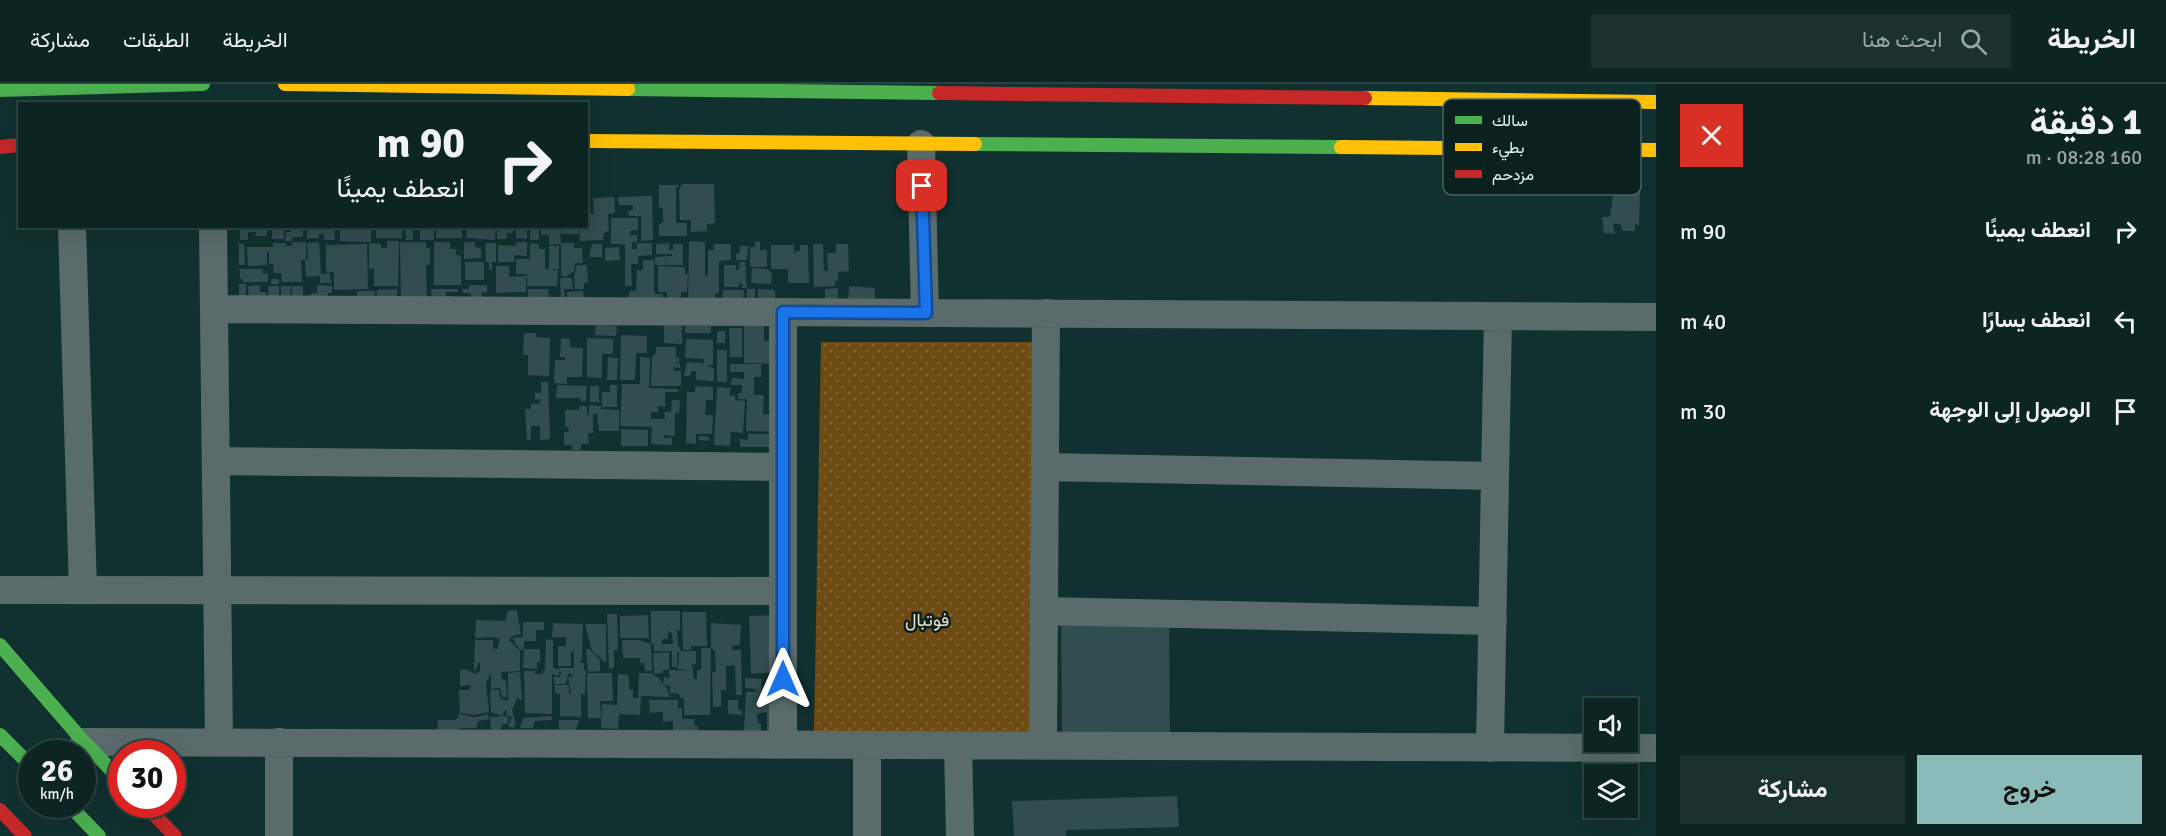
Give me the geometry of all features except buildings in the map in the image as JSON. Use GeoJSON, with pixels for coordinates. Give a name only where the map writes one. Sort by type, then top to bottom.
{"type":"FeatureCollection","features":[{"type":"Feature","properties":{"kind":"main road"},"geometry":{"type":"LineString","coordinates":[[0,90],[203,84]]}},
{"type":"Feature","properties":{"kind":"main road"},"geometry":{"type":"LineString","coordinates":[[285,84],[1443,99]]}},
{"type":"Feature","properties":{"kind":"main road"},"geometry":{"type":"LineString","coordinates":[[471,86],[472,102]]}},
{"type":"Feature","properties":{"kind":"main road"},"geometry":{"type":"LineString","coordinates":[[1641,102],[1656,102]]}},
{"type":"Feature","properties":{"kind":"main road"},"geometry":{"type":"LineString","coordinates":[[588,141],[1443,148]]}},
{"type":"Feature","properties":{"kind":"main road"},"geometry":{"type":"LineString","coordinates":[[0,147],[18,145]]}},
{"type":"Feature","properties":{"kind":"main road"},"geometry":{"type":"LineString","coordinates":[[1641,150],[1656,150]]}},
{"type":"Feature","properties":{"kind":"main road"},"geometry":{"type":"LineString","coordinates":[[0,645],[82,740]]}},
{"type":"Feature","properties":{"kind":"main road"},"geometry":{"type":"LineString","coordinates":[[0,735],[18,753]]}},
{"type":"Feature","properties":{"kind":"main road"},"geometry":{"type":"LineString","coordinates":[[96,754],[108,767]]}},
{"type":"Feature","properties":{"kind":"main road"},"geometry":{"type":"LineString","coordinates":[[0,810],[25,836]]}},
{"type":"Feature","properties":{"kind":"main road"},"geometry":{"type":"LineString","coordinates":[[82,818],[99,836]]}},
{"type":"Feature","properties":{"kind":"main road"},"geometry":{"type":"LineString","coordinates":[[158,818],[175,836]]}},
{"type":"Feature","properties":{"kind":"street"},"geometry":{"type":"LineString","coordinates":[[921,144],[926,313]]}},
{"type":"Feature","properties":{"kind":"street"},"geometry":{"type":"LineString","coordinates":[[72,228],[83,590]]}},
{"type":"Feature","properties":{"kind":"street"},"geometry":{"type":"LineString","coordinates":[[213,228],[219,742]]}},
{"type":"Feature","properties":{"kind":"street"},"geometry":{"type":"LineString","coordinates":[[214,309],[1656,316]]}},
{"type":"Feature","properties":{"kind":"street"},"geometry":{"type":"LineString","coordinates":[[783,312],[783,745]]}},
{"type":"Feature","properties":{"kind":"street"},"geometry":{"type":"LineString","coordinates":[[1043,746],[1047,314]]}},
{"type":"Feature","properties":{"kind":"street"},"geometry":{"type":"LineString","coordinates":[[1490,748],[1498,316]]}},
{"type":"Feature","properties":{"kind":"street"},"geometry":{"type":"LineString","coordinates":[[216,461],[783,467]]}},
{"type":"Feature","properties":{"kind":"street"},"geometry":{"type":"LineString","coordinates":[[1045,467],[1495,476]]}},
{"type":"Feature","properties":{"kind":"street"},"geometry":{"type":"LineString","coordinates":[[0,590],[783,591]]}},
{"type":"Feature","properties":{"kind":"street"},"geometry":{"type":"LineString","coordinates":[[1044,611],[1493,621]]}},
{"type":"Feature","properties":{"kind":"street"},"geometry":{"type":"LineString","coordinates":[[96,742],[1656,748]]}},
{"type":"Feature","properties":{"kind":"street"},"geometry":{"type":"LineString","coordinates":[[279,742],[279,836]]}},
{"type":"Feature","properties":{"kind":"street"},"geometry":{"type":"LineString","coordinates":[[867,745],[867,836]]}},
{"type":"Feature","properties":{"kind":"street"},"geometry":{"type":"LineString","coordinates":[[958,745],[960,836]]}},
{"type":"Feature","properties":{"kind":"green space","name":"فوتبال"},"geometry":{"type":"Polygon","coordinates":[[[821,342],[1037,342],[1039,732],[814,732],[821,342]]]}},
{"type":"Feature","properties":{"kind":"traffic: fast"},"geometry":{"type":"LineString","coordinates":[[0,90],[203,84]]}},
{"type":"Feature","properties":{"kind":"traffic: fast"},"geometry":{"type":"LineString","coordinates":[[628,89],[939,93]]}},
{"type":"Feature","properties":{"kind":"traffic: fast"},"geometry":{"type":"LineString","coordinates":[[975,144],[1341,147]]}},
{"type":"Feature","properties":{"kind":"traffic: fast"},"geometry":{"type":"LineString","coordinates":[[0,645],[108,767]]}},
{"type":"Feature","properties":{"kind":"traffic: fast"},"geometry":{"type":"LineString","coordinates":[[0,735],[18,753]]}},
{"type":"Feature","properties":{"kind":"traffic: fast"},"geometry":{"type":"LineString","coordinates":[[82,818],[99,836]]}},
{"type":"Feature","properties":{"kind":"traffic: slow"},"geometry":{"type":"LineString","coordinates":[[285,84],[628,89]]}},
{"type":"Feature","properties":{"kind":"traffic: slow"},"geometry":{"type":"LineString","coordinates":[[1365,98],[1443,99]]}},
{"type":"Feature","properties":{"kind":"traffic: slow"},"geometry":{"type":"LineString","coordinates":[[1641,102],[1656,102]]}},
{"type":"Feature","properties":{"kind":"traffic: slow"},"geometry":{"type":"LineString","coordinates":[[588,141],[975,144]]}},
{"type":"Feature","properties":{"kind":"traffic: slow"},"geometry":{"type":"LineString","coordinates":[[1341,147],[1443,148]]}},
{"type":"Feature","properties":{"kind":"traffic: slow"},"geometry":{"type":"LineString","coordinates":[[1641,150],[1656,150]]}},
{"type":"Feature","properties":{"kind":"traffic: jam"},"geometry":{"type":"LineString","coordinates":[[939,93],[1365,98]]}},
{"type":"Feature","properties":{"kind":"traffic: jam"},"geometry":{"type":"LineString","coordinates":[[0,147],[18,145]]}},
{"type":"Feature","properties":{"kind":"traffic: jam"},"geometry":{"type":"LineString","coordinates":[[0,810],[25,836]]}},
{"type":"Feature","properties":{"kind":"traffic: jam"},"geometry":{"type":"LineString","coordinates":[[158,818],[175,836]]}},
{"type":"Feature","properties":{"kind":"route"},"geometry":{"type":"LineString","coordinates":[[783,679],[783,312],[926,313],[922,186]]}}]}
